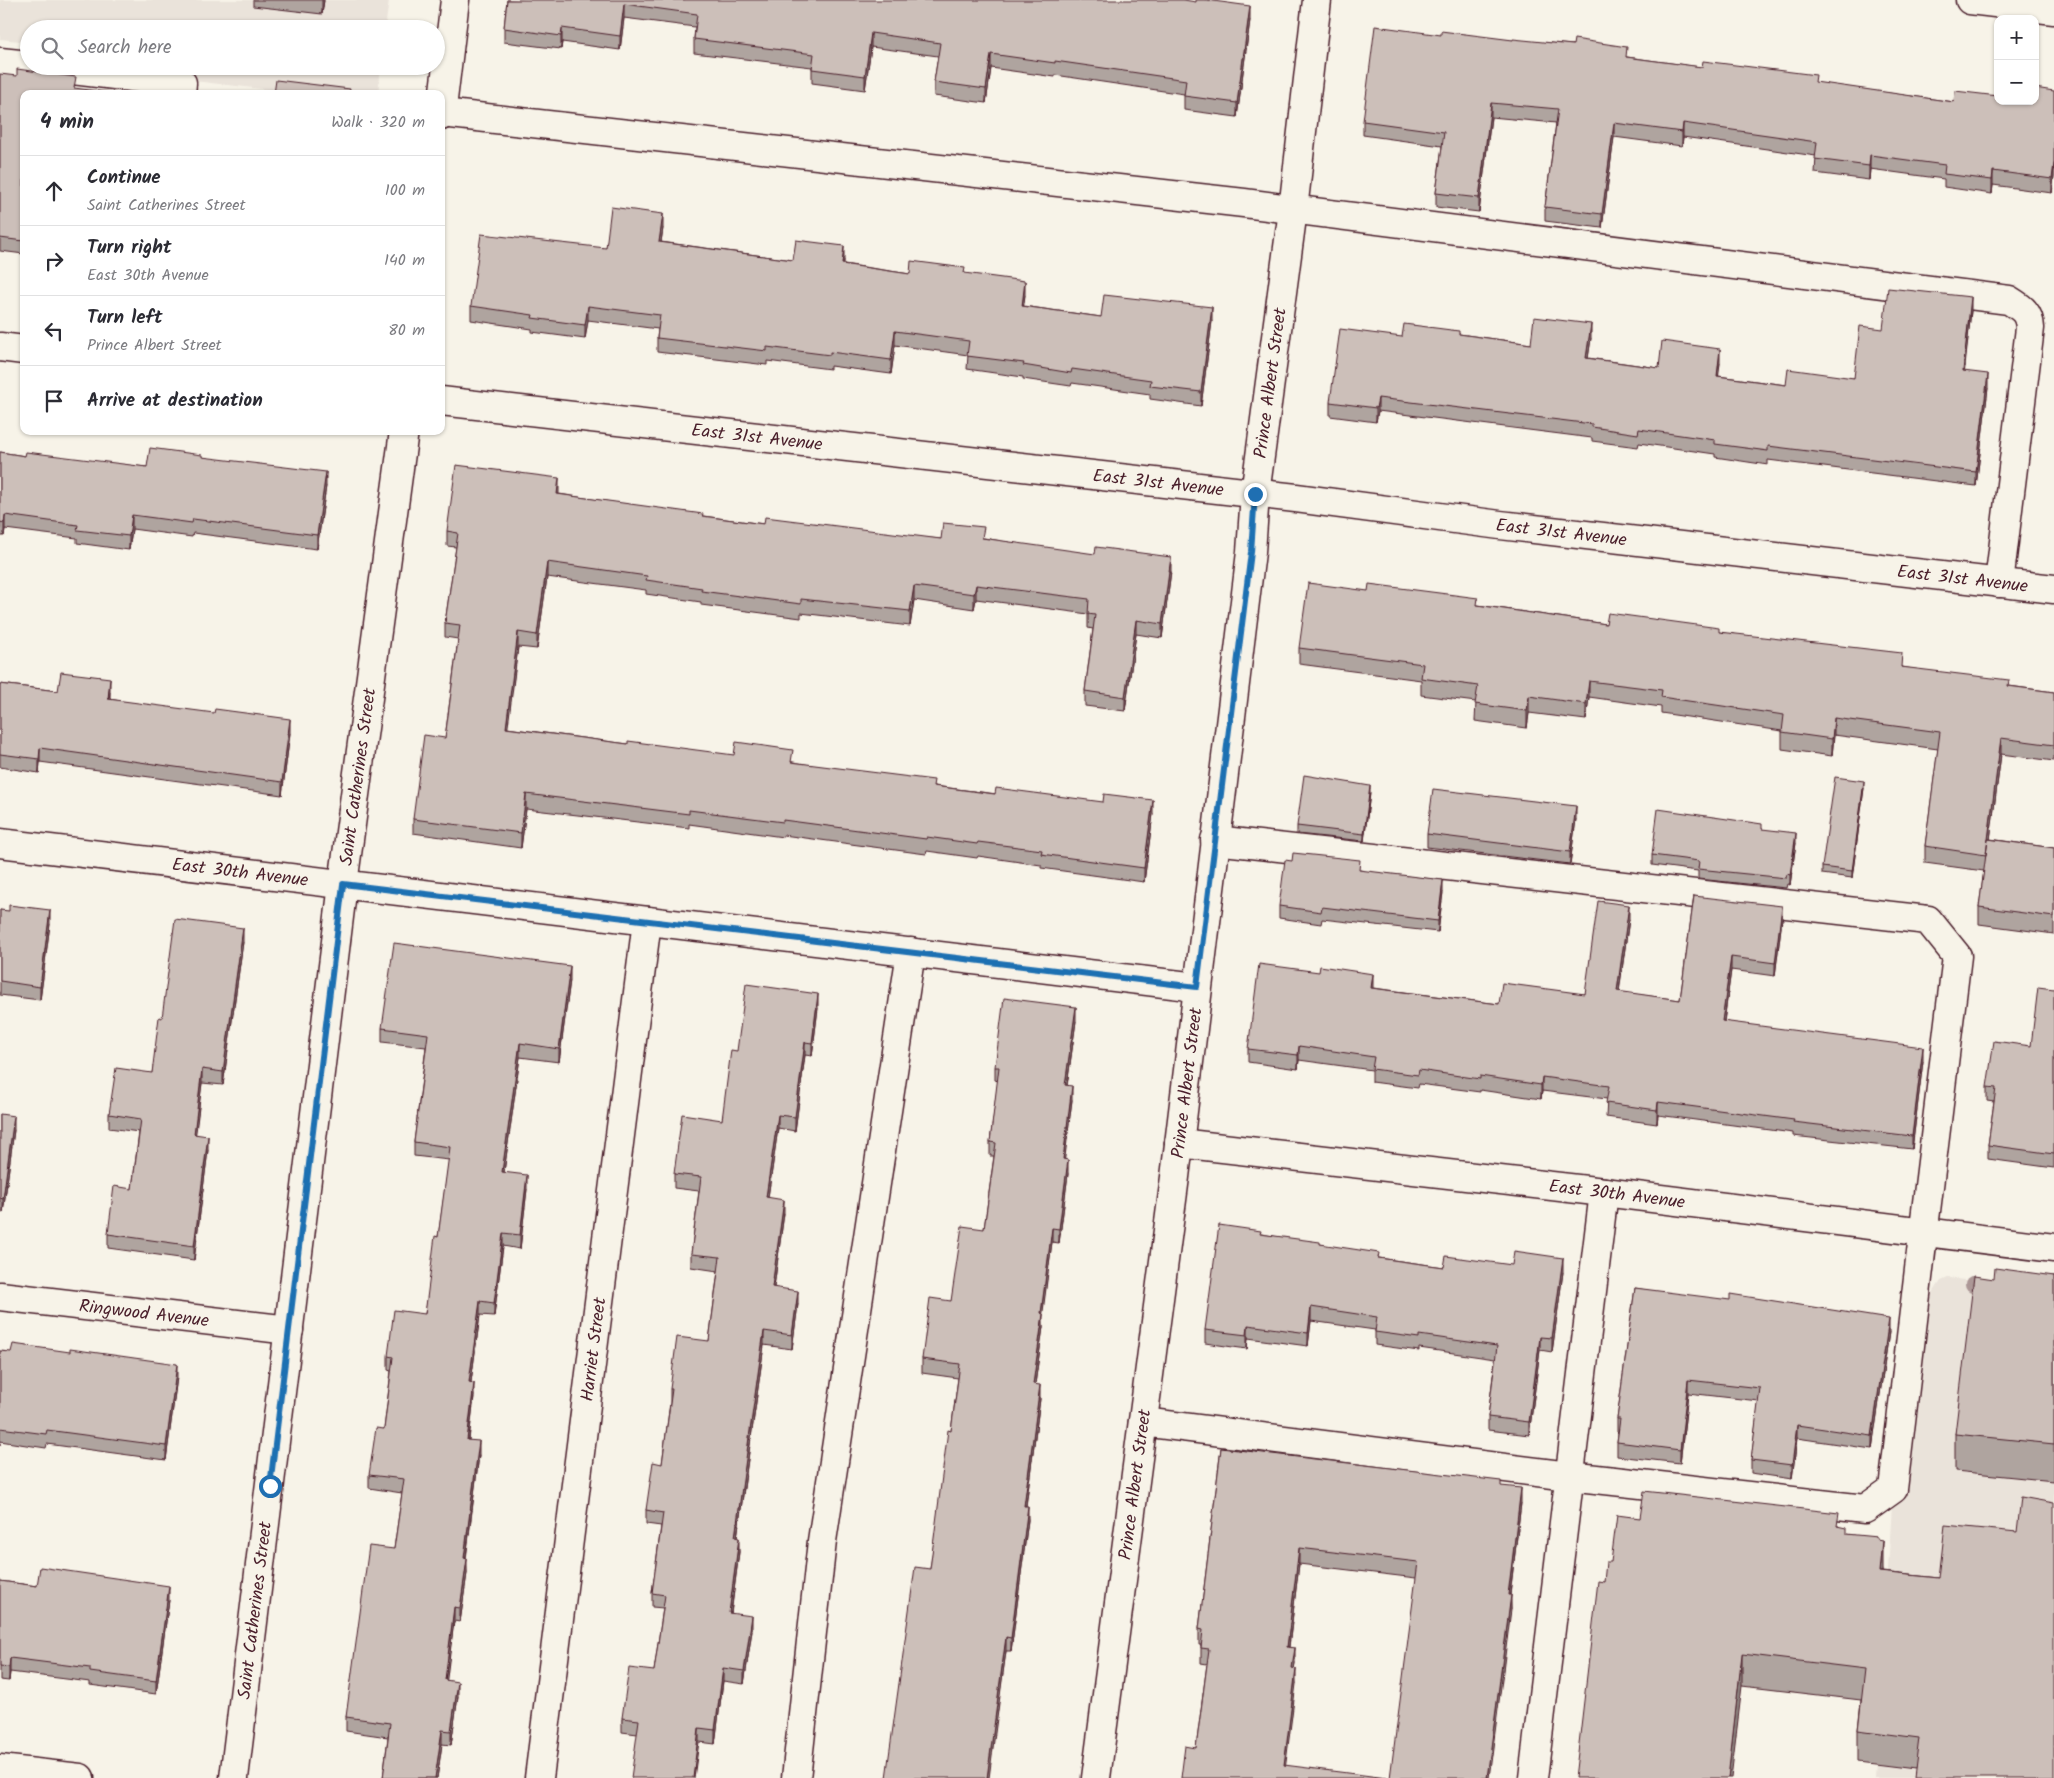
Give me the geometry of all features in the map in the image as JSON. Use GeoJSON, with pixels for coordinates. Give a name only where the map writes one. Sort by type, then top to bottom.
{"type":"FeatureCollection","features":[{"type":"Feature","properties":{"kind":"street"},"geometry":{"type":"LineString","coordinates":[[444,90],[456,0]]}},
{"type":"Feature","properties":{"kind":"street","name":"Prince Albert Street"},"geometry":{"type":"LineString","coordinates":[[1096,1778],[1180,1142],[1197,987],[1251,552],[1255,494],[1317,0]]}},
{"type":"Feature","properties":{"kind":"street"},"geometry":{"type":"LineString","coordinates":[[1970,0],[2054,10]]}},
{"type":"Feature","properties":{"kind":"street"},"geometry":{"type":"LineString","coordinates":[[0,62],[20,64]]}},
{"type":"Feature","properties":{"kind":"street"},"geometry":{"type":"LineString","coordinates":[[115,75],[182,83],[181,90]]}},
{"type":"Feature","properties":{"kind":"street"},"geometry":{"type":"LineString","coordinates":[[445,114],[1214,200],[2009,300],[2022,308],[2029,317],[2030,328],[1999,583]]}},
{"type":"Feature","properties":{"kind":"street"},"geometry":{"type":"LineString","coordinates":[[0,347],[20,350]]}},
{"type":"Feature","properties":{"kind":"street","name":"East 31st Avenue"},"geometry":{"type":"LineString","coordinates":[[445,401],[1255,494],[1500,525],[2054,589]]}},
{"type":"Feature","properties":{"kind":"street","name":"Saint Catherines Street"},"geometry":{"type":"LineString","coordinates":[[234,1778],[343,884],[404,435]]}},
{"type":"Feature","properties":{"kind":"street"},"geometry":{"type":"LineString","coordinates":[[1143,1422],[1570,1476],[1865,1509],[1893,1489],[1957,956],[1928,920],[1215,840]]}},
{"type":"Feature","properties":{"kind":"street","name":"East 30th Avenue"},"geometry":{"type":"LineString","coordinates":[[0,843],[1197,987]]}},
{"type":"Feature","properties":{"kind":"street","name":"Harriet Street"},"geometry":{"type":"LineString","coordinates":[[539,1778],[647,920]]}},
{"type":"Feature","properties":{"kind":"street"},"geometry":{"type":"LineString","coordinates":[[796,1778],[822,1541],[911,952]]}},
{"type":"Feature","properties":{"kind":"street","name":"East 30th Avenue"},"geometry":{"type":"LineString","coordinates":[[1180,1142],[2054,1248]]}},
{"type":"Feature","properties":{"kind":"street"},"geometry":{"type":"LineString","coordinates":[[1533,1778],[1604,1192]]}},
{"type":"Feature","properties":{"kind":"street","name":"Ringwood Avenue"},"geometry":{"type":"LineString","coordinates":[[0,1296],[289,1330]]}},
{"type":"Feature","properties":{"kind":"street"},"geometry":{"type":"LineString","coordinates":[[0,1769],[80,1778]]}},
{"type":"Feature","properties":{"kind":"shaded area"},"geometry":{"type":"Polygon","coordinates":[[[0,0],[389,0],[386,20],[20,20],[20,41],[0,39],[0,0]]]}},
{"type":"Feature","properties":{"kind":"shaded area"},"geometry":{"type":"Polygon","coordinates":[[[195,75],[380,75],[378,90],[272,90],[194,81],[195,75]]]}},
{"type":"Feature","properties":{"kind":"shaded area"},"geometry":{"type":"Polygon","coordinates":[[[1948,1278],[2054,1291],[2054,1778],[1875,1778],[1893,1489],[1915,1292],[1932,1294],[1941,1281],[1948,1278]]]}},
{"type":"Feature","properties":{"kind":"building"},"geometry":{"type":"Polygon","coordinates":[[[507,0],[1184,0],[1196,2],[1196,0],[1206,0],[1250,6],[1237,103],[1184,96],[1186,80],[1055,61],[1055,63],[991,54],[986,89],[934,82],[940,43],[871,33],[865,76],[812,69],[814,54],[694,39],[697,14],[624,4],[620,36],[562,28],[561,36],[504,28],[507,0]]]}},
{"type":"Feature","properties":{"kind":"building"},"geometry":{"type":"Polygon","coordinates":[[[1375,26],[1441,35],[1441,31],[1573,45],[1574,39],[1627,47],[1626,57],[1702,67],[1703,61],[1816,75],[1815,82],[1954,102],[1955,91],[1994,96],[1994,105],[2039,105],[2039,89],[2054,91],[2054,163],[2052,179],[1993,171],[1992,180],[1944,174],[1945,165],[1870,155],[1869,166],[1815,159],[1817,142],[1683,123],[1682,132],[1614,123],[1602,214],[1545,207],[1558,109],[1491,103],[1479,198],[1436,193],[1444,132],[1363,121],[1375,26]]]}},
{"type":"Feature","properties":{"kind":"building"},"geometry":{"type":"Polygon","coordinates":[[[17,69],[20,69],[20,75],[76,77],[74,88],[90,90],[20,90],[20,240],[0,238],[0,74],[17,76],[17,69]]]}},
{"type":"Feature","properties":{"kind":"building"},"geometry":{"type":"Polygon","coordinates":[[[276,80],[350,89],[350,90],[275,90],[276,80]]]}},
{"type":"Feature","properties":{"kind":"building"},"geometry":{"type":"Polygon","coordinates":[[[611,207],[663,214],[659,242],[793,260],[796,240],[844,246],[842,264],[910,274],[911,261],[965,268],[964,273],[1025,281],[1022,306],[1101,317],[1104,295],[1212,307],[1201,392],[1150,386],[1151,380],[1072,369],[1071,373],[1023,365],[1024,363],[967,356],[969,341],[895,331],[891,360],[830,352],[830,355],[767,347],[767,351],[657,338],[660,315],[588,306],[585,325],[532,318],[533,315],[471,306],[481,234],[606,248],[611,207]]]}},
{"type":"Feature","properties":{"kind":"building"},"geometry":{"type":"Polygon","coordinates":[[[1888,288],[1971,297],[1963,371],[1988,374],[1976,472],[1768,446],[1768,451],[1715,444],[1715,440],[1639,429],[1638,434],[1592,427],[1592,424],[1378,398],[1376,408],[1330,402],[1340,329],[1402,337],[1404,324],[1459,331],[1459,334],[1531,344],[1534,317],[1591,324],[1586,358],[1659,368],[1662,341],[1720,349],[1717,376],[1786,385],[1788,369],[1854,378],[1860,326],[1883,329],[1888,288]]]}},
{"type":"Feature","properties":{"kind":"building"},"geometry":{"type":"Polygon","coordinates":[[[150,448],[202,455],[202,457],[326,472],[317,535],[193,519],[192,523],[132,515],[129,536],[77,530],[78,525],[5,515],[4,523],[0,522],[0,452],[25,456],[26,452],[147,467],[150,448]]]}},
{"type":"Feature","properties":{"kind":"building"},"geometry":{"type":"Polygon","coordinates":[[[456,465],[559,478],[557,494],[764,524],[765,517],[941,539],[943,523],[984,527],[982,538],[1095,554],[1096,547],[1171,557],[1162,624],[1136,620],[1125,697],[1085,691],[1095,615],[1088,614],[1089,599],[976,585],[974,594],[914,586],[910,611],[801,599],[801,604],[701,591],[702,588],[646,580],[647,576],[547,562],[537,635],[518,632],[506,728],[628,744],[628,741],[734,755],[736,742],[793,750],[791,762],[934,780],[933,786],[995,794],[996,788],[1103,802],[1104,794],[1153,800],[1144,868],[1041,854],[1042,850],[978,842],[977,844],[927,837],[926,839],[689,810],[689,814],[526,794],[521,833],[413,819],[424,735],[445,738],[460,625],[445,623],[458,533],[447,531],[456,465]]]}},
{"type":"Feature","properties":{"kind":"building"},"geometry":{"type":"Polygon","coordinates":[[[1308,583],[1368,591],[1369,584],[1478,598],[1477,605],[1606,624],[1608,613],[1719,628],[1719,632],[1902,653],[1901,667],[2009,680],[2008,686],[2054,692],[2054,745],[2001,738],[1986,855],[1925,846],[1940,732],[1834,718],[1832,739],[1782,732],[1784,715],[1661,697],[1662,690],[1589,681],[1586,704],[1529,696],[1527,711],[1475,704],[1478,686],[1421,678],[1423,664],[1299,648],[1308,583]]]}},
{"type":"Feature","properties":{"kind":"building"},"geometry":{"type":"Polygon","coordinates":[[[61,672],[110,678],[108,699],[214,713],[215,709],[290,719],[282,782],[40,748],[39,759],[0,754],[0,684],[58,691],[61,672]]]}},
{"type":"Feature","properties":{"kind":"building"},"geometry":{"type":"Polygon","coordinates":[[[1304,775],[1370,786],[1364,834],[1297,826],[1304,775]]]}},
{"type":"Feature","properties":{"kind":"building"},"geometry":{"type":"Polygon","coordinates":[[[1835,777],[1864,781],[1852,871],[1822,867],[1835,777]]]}},
{"type":"Feature","properties":{"kind":"building"},"geometry":{"type":"Polygon","coordinates":[[[1433,789],[1576,806],[1570,852],[1427,834],[1433,789]]]}},
{"type":"Feature","properties":{"kind":"building"},"geometry":{"type":"Polygon","coordinates":[[[1658,809],[1762,824],[1762,829],[1796,833],[1790,875],[1787,874],[1786,878],[1698,869],[1699,861],[1652,855],[1658,809]]]}},
{"type":"Feature","properties":{"kind":"building"},"geometry":{"type":"Polygon","coordinates":[[[1988,839],[2054,848],[2054,917],[1979,907],[1988,839]]]}},
{"type":"Feature","properties":{"kind":"building"},"geometry":{"type":"Polygon","coordinates":[[[1293,853],[1360,860],[1359,870],[1443,880],[1438,921],[1322,907],[1321,912],[1279,906],[1285,860],[1292,861],[1293,853]]]}},
{"type":"Feature","properties":{"kind":"building"},"geometry":{"type":"Polygon","coordinates":[[[1694,896],[1782,906],[1775,963],[1731,957],[1722,1021],[1923,1047],[1912,1136],[1793,1122],[1794,1120],[1658,1102],[1657,1110],[1606,1103],[1609,1086],[1542,1077],[1541,1085],[1419,1070],[1418,1075],[1372,1069],[1374,1057],[1299,1046],[1298,1055],[1248,1049],[1259,964],[1319,972],[1320,966],[1373,974],[1371,988],[1499,1004],[1502,983],[1585,994],[1598,901],[1629,905],[1617,991],[1680,1000],[1694,896]]]}},
{"type":"Feature","properties":{"kind":"building"},"geometry":{"type":"Polygon","coordinates":[[[9,905],[50,910],[40,987],[0,981],[0,910],[9,911],[9,905]]]}},
{"type":"Feature","properties":{"kind":"building"},"geometry":{"type":"Polygon","coordinates":[[[175,919],[243,928],[223,1072],[202,1069],[194,1134],[208,1136],[194,1246],[108,1234],[114,1186],[132,1189],[141,1119],[109,1114],[116,1068],[152,1073],[159,1017],[162,1018],[175,919]]]}},
{"type":"Feature","properties":{"kind":"building"},"geometry":{"type":"Polygon","coordinates":[[[394,943],[570,966],[559,1049],[520,1043],[502,1172],[527,1175],[520,1235],[503,1233],[494,1303],[480,1301],[469,1382],[474,1383],[467,1440],[479,1441],[464,1558],[467,1559],[460,1608],[454,1607],[445,1680],[458,1682],[451,1731],[442,1730],[435,1778],[383,1778],[390,1723],[346,1717],[369,1546],[394,1549],[404,1479],[369,1475],[376,1428],[384,1429],[393,1357],[388,1356],[394,1310],[425,1314],[435,1236],[438,1237],[450,1147],[414,1142],[428,1034],[382,1028],[394,943]]]}},
{"type":"Feature","properties":{"kind":"building"},"geometry":{"type":"Polygon","coordinates":[[[746,984],[818,994],[812,1043],[805,1042],[795,1117],[778,1115],[766,1197],[784,1200],[772,1287],[798,1291],[792,1335],[764,1331],[735,1537],[739,1538],[729,1613],[752,1616],[744,1671],[723,1668],[715,1730],[699,1728],[693,1778],[631,1778],[639,1720],[622,1718],[629,1668],[654,1671],[665,1595],[652,1593],[663,1513],[646,1510],[653,1462],[662,1464],[677,1337],[709,1341],[720,1257],[691,1254],[701,1177],[674,1174],[682,1114],[722,1120],[731,1050],[737,1051],[746,984]]]}},
{"type":"Feature","properties":{"kind":"building"},"geometry":{"type":"Polygon","coordinates":[[[2038,987],[2054,989],[2054,1154],[1988,1145],[1996,1088],[1987,1087],[1994,1041],[2031,1046],[2038,987]]]}},
{"type":"Feature","properties":{"kind":"building"},"geometry":{"type":"Polygon","coordinates":[[[1004,998],[1076,1007],[1065,1085],[1072,1086],[1063,1159],[1068,1160],[1059,1229],[1052,1228],[1041,1313],[1043,1314],[1033,1384],[1040,1385],[1024,1506],[1028,1506],[1011,1638],[1006,1637],[987,1778],[886,1778],[915,1567],[930,1569],[948,1430],[951,1431],[960,1364],[922,1359],[930,1298],[951,1301],[962,1226],[984,1229],[996,1143],[990,1142],[999,1067],[995,1067],[1004,998]]]}},
{"type":"Feature","properties":{"kind":"building"},"geometry":{"type":"Polygon","coordinates":[[[0,1114],[14,1116],[3,1199],[0,1198],[0,1114]]]}},
{"type":"Feature","properties":{"kind":"building"},"geometry":{"type":"Polygon","coordinates":[[[1219,1225],[1261,1231],[1260,1234],[1320,1242],[1320,1244],[1379,1253],[1378,1258],[1444,1267],[1446,1256],[1512,1265],[1514,1251],[1563,1258],[1552,1338],[1540,1337],[1529,1422],[1488,1417],[1497,1346],[1419,1335],[1419,1338],[1375,1332],[1377,1317],[1311,1307],[1308,1333],[1248,1325],[1247,1335],[1205,1330],[1219,1225]]]}},
{"type":"Feature","properties":{"kind":"building"},"geometry":{"type":"Polygon","coordinates":[[[1995,1268],[2054,1276],[2054,1444],[1955,1434],[1974,1276],[1994,1279],[1995,1268]]]}},
{"type":"Feature","properties":{"kind":"building"},"geometry":{"type":"Polygon","coordinates":[[[1635,1288],[1730,1300],[1730,1294],[1889,1319],[1872,1436],[1797,1425],[1792,1465],[1751,1460],[1760,1388],[1688,1380],[1680,1450],[1617,1442],[1620,1419],[1617,1419],[1635,1288]]]}},
{"type":"Feature","properties":{"kind":"building"},"geometry":{"type":"Polygon","coordinates":[[[13,1344],[70,1352],[70,1349],[177,1364],[166,1446],[47,1430],[46,1434],[0,1428],[0,1351],[11,1352],[13,1344]]]}},
{"type":"Feature","properties":{"kind":"building"},"geometry":{"type":"Polygon","coordinates":[[[1221,1448],[1501,1481],[1501,1486],[1521,1488],[1508,1595],[1511,1595],[1487,1778],[1390,1778],[1418,1562],[1299,1548],[1287,1647],[1295,1648],[1292,1668],[1296,1669],[1284,1765],[1387,1778],[1181,1778],[1185,1746],[1196,1748],[1209,1649],[1201,1648],[1203,1630],[1199,1629],[1221,1448]]]}},
{"type":"Feature","properties":{"kind":"building"},"geometry":{"type":"Polygon","coordinates":[[[1644,1491],[1839,1513],[1837,1526],[1846,1528],[1846,1534],[1877,1537],[1877,1539],[1882,1540],[1879,1572],[1939,1578],[1945,1525],[2017,1532],[2021,1497],[2054,1503],[2054,1778],[1914,1778],[1919,1738],[1858,1730],[1865,1669],[1742,1654],[1728,1778],[1575,1778],[1598,1581],[1604,1582],[1606,1562],[1611,1562],[1617,1515],[1640,1518],[1644,1491]]]}},
{"type":"Feature","properties":{"kind":"building"},"geometry":{"type":"Polygon","coordinates":[[[40,1567],[169,1586],[156,1681],[90,1672],[90,1668],[10,1658],[9,1667],[0,1666],[0,1581],[37,1586],[40,1567]]]}},
{"type":"Feature","properties":{"kind":"route"},"geometry":{"type":"LineString","coordinates":[[270,1486],[343,884],[1197,987],[1251,552],[1250,543],[1255,494]]}}]}
